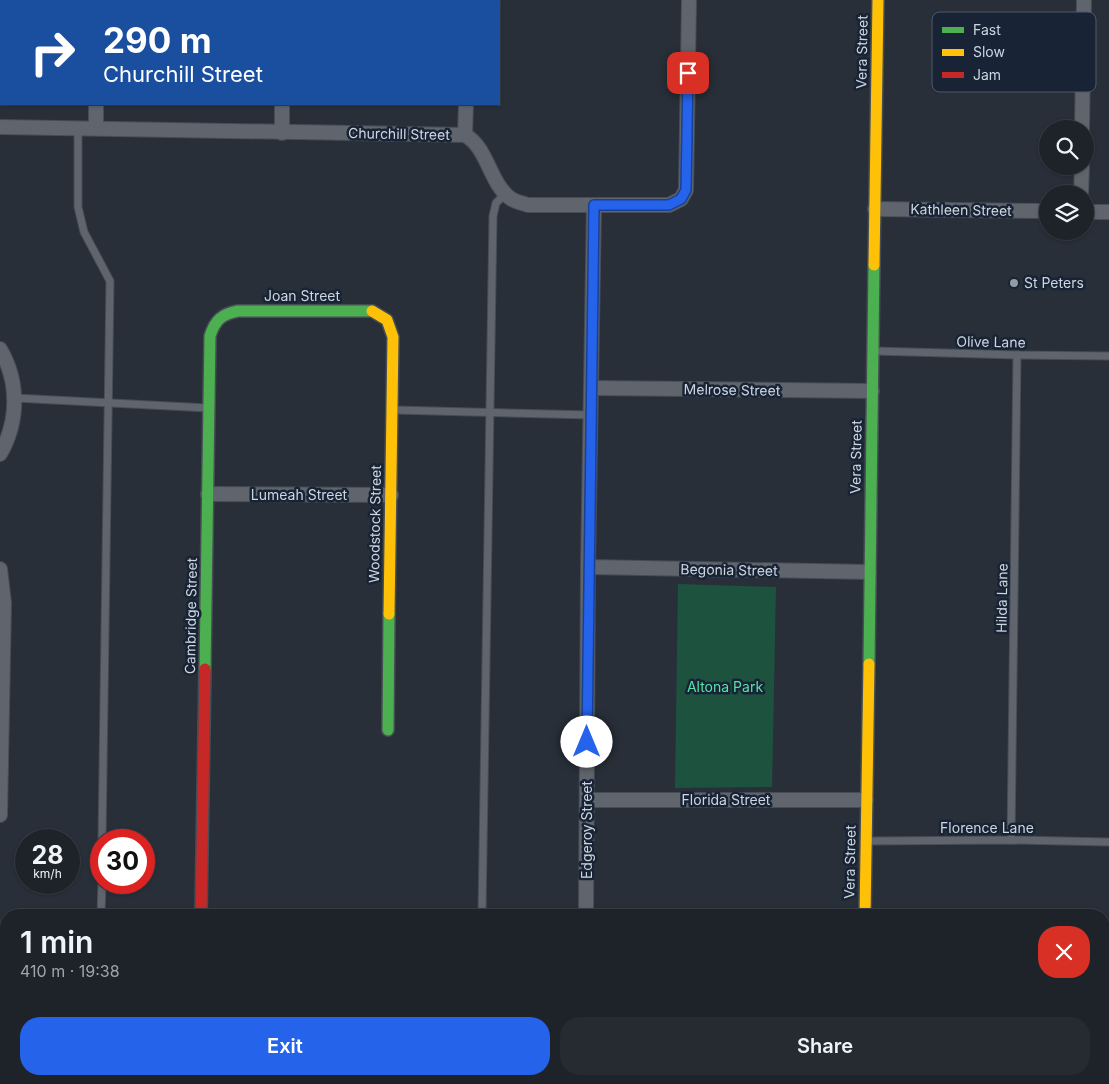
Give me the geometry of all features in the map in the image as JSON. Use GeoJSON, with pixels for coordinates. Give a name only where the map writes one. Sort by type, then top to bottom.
{"type":"FeatureCollection","features":[{"type":"Feature","properties":{"kind":"main road","name":"Vera Street"},"geometry":{"type":"LineString","coordinates":[[865,909],[878,0]]}},
{"type":"Feature","properties":{"kind":"main road","name":"Joan Street"},"geometry":{"type":"LineString","coordinates":[[216,320],[227,313],[247,311],[372,311],[381,314],[388,320]]}},
{"type":"Feature","properties":{"kind":"main road","name":"Cambridge Street"},"geometry":{"type":"LineString","coordinates":[[201,909],[210,336],[216,320]]}},
{"type":"Feature","properties":{"kind":"main road","name":"Woodstock Street"},"geometry":{"type":"LineString","coordinates":[[388,320],[392,328],[393,337],[388,730]]}},
{"type":"Feature","properties":{"kind":"street","name":"Churchill Street"},"geometry":{"type":"LineString","coordinates":[[0,127],[465,135],[478,147],[495,181],[515,201],[528,205],[669,205],[681,199],[686,190],[688,0]]}},
{"type":"Feature","properties":{"kind":"street"},"geometry":{"type":"LineString","coordinates":[[1082,120],[1083,92]]}},
{"type":"Feature","properties":{"kind":"street"},"geometry":{"type":"LineString","coordinates":[[96,105],[96,128]]}},
{"type":"Feature","properties":{"kind":"street"},"geometry":{"type":"LineString","coordinates":[[282,105],[282,133]]}},
{"type":"Feature","properties":{"kind":"street"},"geometry":{"type":"LineString","coordinates":[[465,135],[466,105]]}},
{"type":"Feature","properties":{"kind":"street","name":"Edgeroy Street"},"geometry":{"type":"LineString","coordinates":[[586,909],[588,567],[594,205]]}},
{"type":"Feature","properties":{"kind":"street","name":"Kathleen Street"},"geometry":{"type":"LineString","coordinates":[[875,209],[1039,211]]}},
{"type":"Feature","properties":{"kind":"street"},"geometry":{"type":"LineString","coordinates":[[1094,212],[1109,212]]}},
{"type":"Feature","properties":{"kind":"street"},"geometry":{"type":"LineString","coordinates":[[0,348],[9,363],[15,398],[12,426],[0,454]]}},
{"type":"Feature","properties":{"kind":"street","name":"Melrose Street"},"geometry":{"type":"LineString","coordinates":[[592,388],[872,392]]}},
{"type":"Feature","properties":{"kind":"street","name":"Lumeah Street"},"geometry":{"type":"LineString","coordinates":[[208,494],[391,495]]}},
{"type":"Feature","properties":{"kind":"street","name":"Begonia Street"},"geometry":{"type":"LineString","coordinates":[[588,567],[869,572]]}},
{"type":"Feature","properties":{"kind":"street"},"geometry":{"type":"LineString","coordinates":[[0,569],[2,594],[0,815]]}},
{"type":"Feature","properties":{"kind":"street","name":"Florida Street"},"geometry":{"type":"LineString","coordinates":[[587,800],[866,800]]}},
{"type":"Feature","properties":{"kind":"lane"},"geometry":{"type":"LineString","coordinates":[[78,128],[78,207],[84,232],[110,281],[102,829]]}},
{"type":"Feature","properties":{"kind":"lane"},"geometry":{"type":"LineString","coordinates":[[482,909],[493,216],[496,203],[506,194]]}},
{"type":"Feature","properties":{"kind":"lane","name":"Olive Lane"},"geometry":{"type":"LineString","coordinates":[[873,351],[1017,356],[1109,356]]}},
{"type":"Feature","properties":{"kind":"lane","name":"Hilda Lane"},"geometry":{"type":"LineString","coordinates":[[1011,840],[1017,356]]}},
{"type":"Feature","properties":{"kind":"lane"},"geometry":{"type":"LineString","coordinates":[[15,398],[209,408]]}},
{"type":"Feature","properties":{"kind":"lane"},"geometry":{"type":"LineString","coordinates":[[392,410],[591,415]]}},
{"type":"Feature","properties":{"kind":"lane","name":"Florence Lane"},"geometry":{"type":"LineString","coordinates":[[865,841],[1011,840],[1109,842]]}},
{"type":"Feature","properties":{"kind":"lane"},"geometry":{"type":"LineString","coordinates":[[101,909],[102,894]]}},
{"type":"Feature","properties":{"kind":"green space","name":"Altona Park"},"geometry":{"type":"Polygon","coordinates":[[[678,584],[776,587],[772,787],[675,788],[678,584]]]}},
{"type":"Feature","properties":{"kind":"traffic: fast"},"geometry":{"type":"LineString","coordinates":[[869,664],[874,265]]}},
{"type":"Feature","properties":{"kind":"traffic: fast"},"geometry":{"type":"LineString","coordinates":[[205,669],[210,336],[212,330],[223,316],[238,311],[372,311]]}},
{"type":"Feature","properties":{"kind":"traffic: fast"},"geometry":{"type":"LineString","coordinates":[[388,730],[389,614]]}},
{"type":"Feature","properties":{"kind":"traffic: slow"},"geometry":{"type":"LineString","coordinates":[[874,265],[878,0]]}},
{"type":"Feature","properties":{"kind":"traffic: slow"},"geometry":{"type":"LineString","coordinates":[[372,311],[387,320],[393,337],[389,614]]}},
{"type":"Feature","properties":{"kind":"traffic: slow"},"geometry":{"type":"LineString","coordinates":[[865,909],[869,664]]}},
{"type":"Feature","properties":{"kind":"traffic: jam"},"geometry":{"type":"LineString","coordinates":[[201,909],[205,669]]}},
{"type":"Feature","properties":{"kind":"place","name":"St Peters"},"geometry":{"type":"Point","coordinates":[1014,283]}},
{"type":"Feature","properties":{"kind":"route"},"geometry":{"type":"LineString","coordinates":[[587,742],[594,205],[660,206],[669,205],[681,199],[686,190],[688,73]]}}]}
